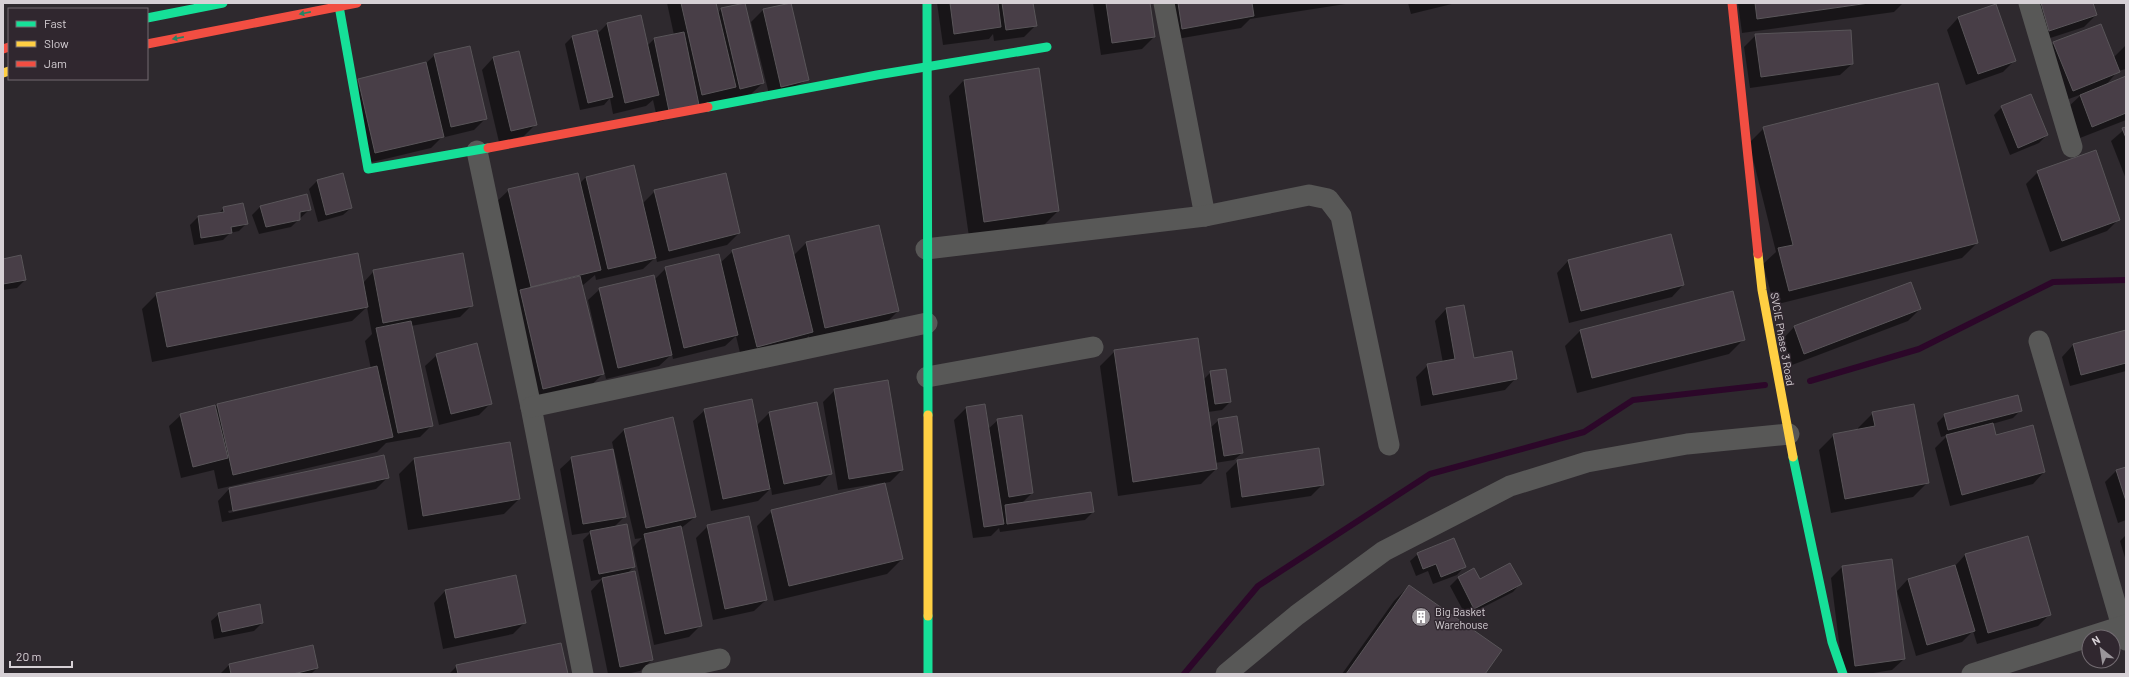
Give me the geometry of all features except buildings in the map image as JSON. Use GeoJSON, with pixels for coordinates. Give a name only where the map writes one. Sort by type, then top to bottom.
{"type":"FeatureCollection","features":[{"type":"Feature","properties":{"kind":"street"},"geometry":{"type":"LineString","coordinates":[[148,18],[223,3]]}},
{"type":"Feature","properties":{"kind":"street"},"geometry":{"type":"LineString","coordinates":[[148,44],[357,3]]}},
{"type":"Feature","properties":{"kind":"street"},"geometry":{"type":"LineString","coordinates":[[927,3],[926,323],[928,674]]}},
{"type":"Feature","properties":{"kind":"street"},"geometry":{"type":"LineString","coordinates":[[1164,3],[1205,216]]}},
{"type":"Feature","properties":{"kind":"street","name":"SVCIE Phase 3 Road"},"geometry":{"type":"LineString","coordinates":[[1732,3],[1762,290],[1778,382],[1808,534],[1832,642],[1843,674]]}},
{"type":"Feature","properties":{"kind":"street"},"geometry":{"type":"LineString","coordinates":[[2029,3],[2072,147]]}},
{"type":"Feature","properties":{"kind":"street"},"geometry":{"type":"LineString","coordinates":[[339,6],[368,169],[477,152],[928,65],[1047,47]]}},
{"type":"Feature","properties":{"kind":"street"},"geometry":{"type":"LineString","coordinates":[[477,152],[531,407],[582,674]]}},
{"type":"Feature","properties":{"kind":"street"},"geometry":{"type":"LineString","coordinates":[[926,249],[1205,216],[1309,194],[1328,200],[1341,216],[1389,445]]}},
{"type":"Feature","properties":{"kind":"street"},"geometry":{"type":"LineString","coordinates":[[531,407],[926,323]]}},
{"type":"Feature","properties":{"kind":"street"},"geometry":{"type":"LineString","coordinates":[[1972,674],[2125,630],[2039,341]]}},
{"type":"Feature","properties":{"kind":"street"},"geometry":{"type":"LineString","coordinates":[[927,377],[1093,347]]}},
{"type":"Feature","properties":{"kind":"street"},"geometry":{"type":"LineString","coordinates":[[1226,674],[1297,615],[1384,551],[1510,486],[1587,462],[1687,444],[1789,434]]}},
{"type":"Feature","properties":{"kind":"street"},"geometry":{"type":"LineString","coordinates":[[652,674],[720,659]]}},
{"type":"Feature","properties":{"kind":"waterway"},"geometry":{"type":"LineString","coordinates":[[1810,381],[1919,349],[2053,282],[2126,280]]}},
{"type":"Feature","properties":{"kind":"waterway"},"geometry":{"type":"LineString","coordinates":[[1184,674],[1258,586],[1430,474],[1584,432],[1633,400],[1765,385]]}},
{"type":"Feature","properties":{"kind":"traffic: fast"},"geometry":{"type":"LineString","coordinates":[[148,18],[223,3]]}},
{"type":"Feature","properties":{"kind":"traffic: fast"},"geometry":{"type":"LineString","coordinates":[[927,3],[928,415]]}},
{"type":"Feature","properties":{"kind":"traffic: fast"},"geometry":{"type":"LineString","coordinates":[[339,6],[368,169],[488,148]]}},
{"type":"Feature","properties":{"kind":"traffic: fast"},"geometry":{"type":"LineString","coordinates":[[708,107],[877,75],[1047,47]]}},
{"type":"Feature","properties":{"kind":"traffic: fast"},"geometry":{"type":"LineString","coordinates":[[1793,457],[1832,642],[1843,674]]}},
{"type":"Feature","properties":{"kind":"traffic: fast"},"geometry":{"type":"LineString","coordinates":[[928,616],[928,674]]}},
{"type":"Feature","properties":{"kind":"traffic: slow"},"geometry":{"type":"LineString","coordinates":[[3,73],[8,71]]}},
{"type":"Feature","properties":{"kind":"traffic: slow"},"geometry":{"type":"LineString","coordinates":[[1758,254],[1762,290],[1793,457]]}},
{"type":"Feature","properties":{"kind":"traffic: slow"},"geometry":{"type":"LineString","coordinates":[[928,415],[928,616]]}},
{"type":"Feature","properties":{"kind":"traffic: jam"},"geometry":{"type":"LineString","coordinates":[[148,44],[357,3]]}},
{"type":"Feature","properties":{"kind":"traffic: jam"},"geometry":{"type":"LineString","coordinates":[[1732,3],[1758,254]]}},
{"type":"Feature","properties":{"kind":"traffic: jam"},"geometry":{"type":"LineString","coordinates":[[3,49],[8,47]]}},
{"type":"Feature","properties":{"kind":"traffic: jam"},"geometry":{"type":"LineString","coordinates":[[488,148],[708,107]]}},
{"type":"Feature","properties":{"kind":"place","name":"Big Basket Warehouse"},"geometry":{"type":"Point","coordinates":[1421,617]}}]}
